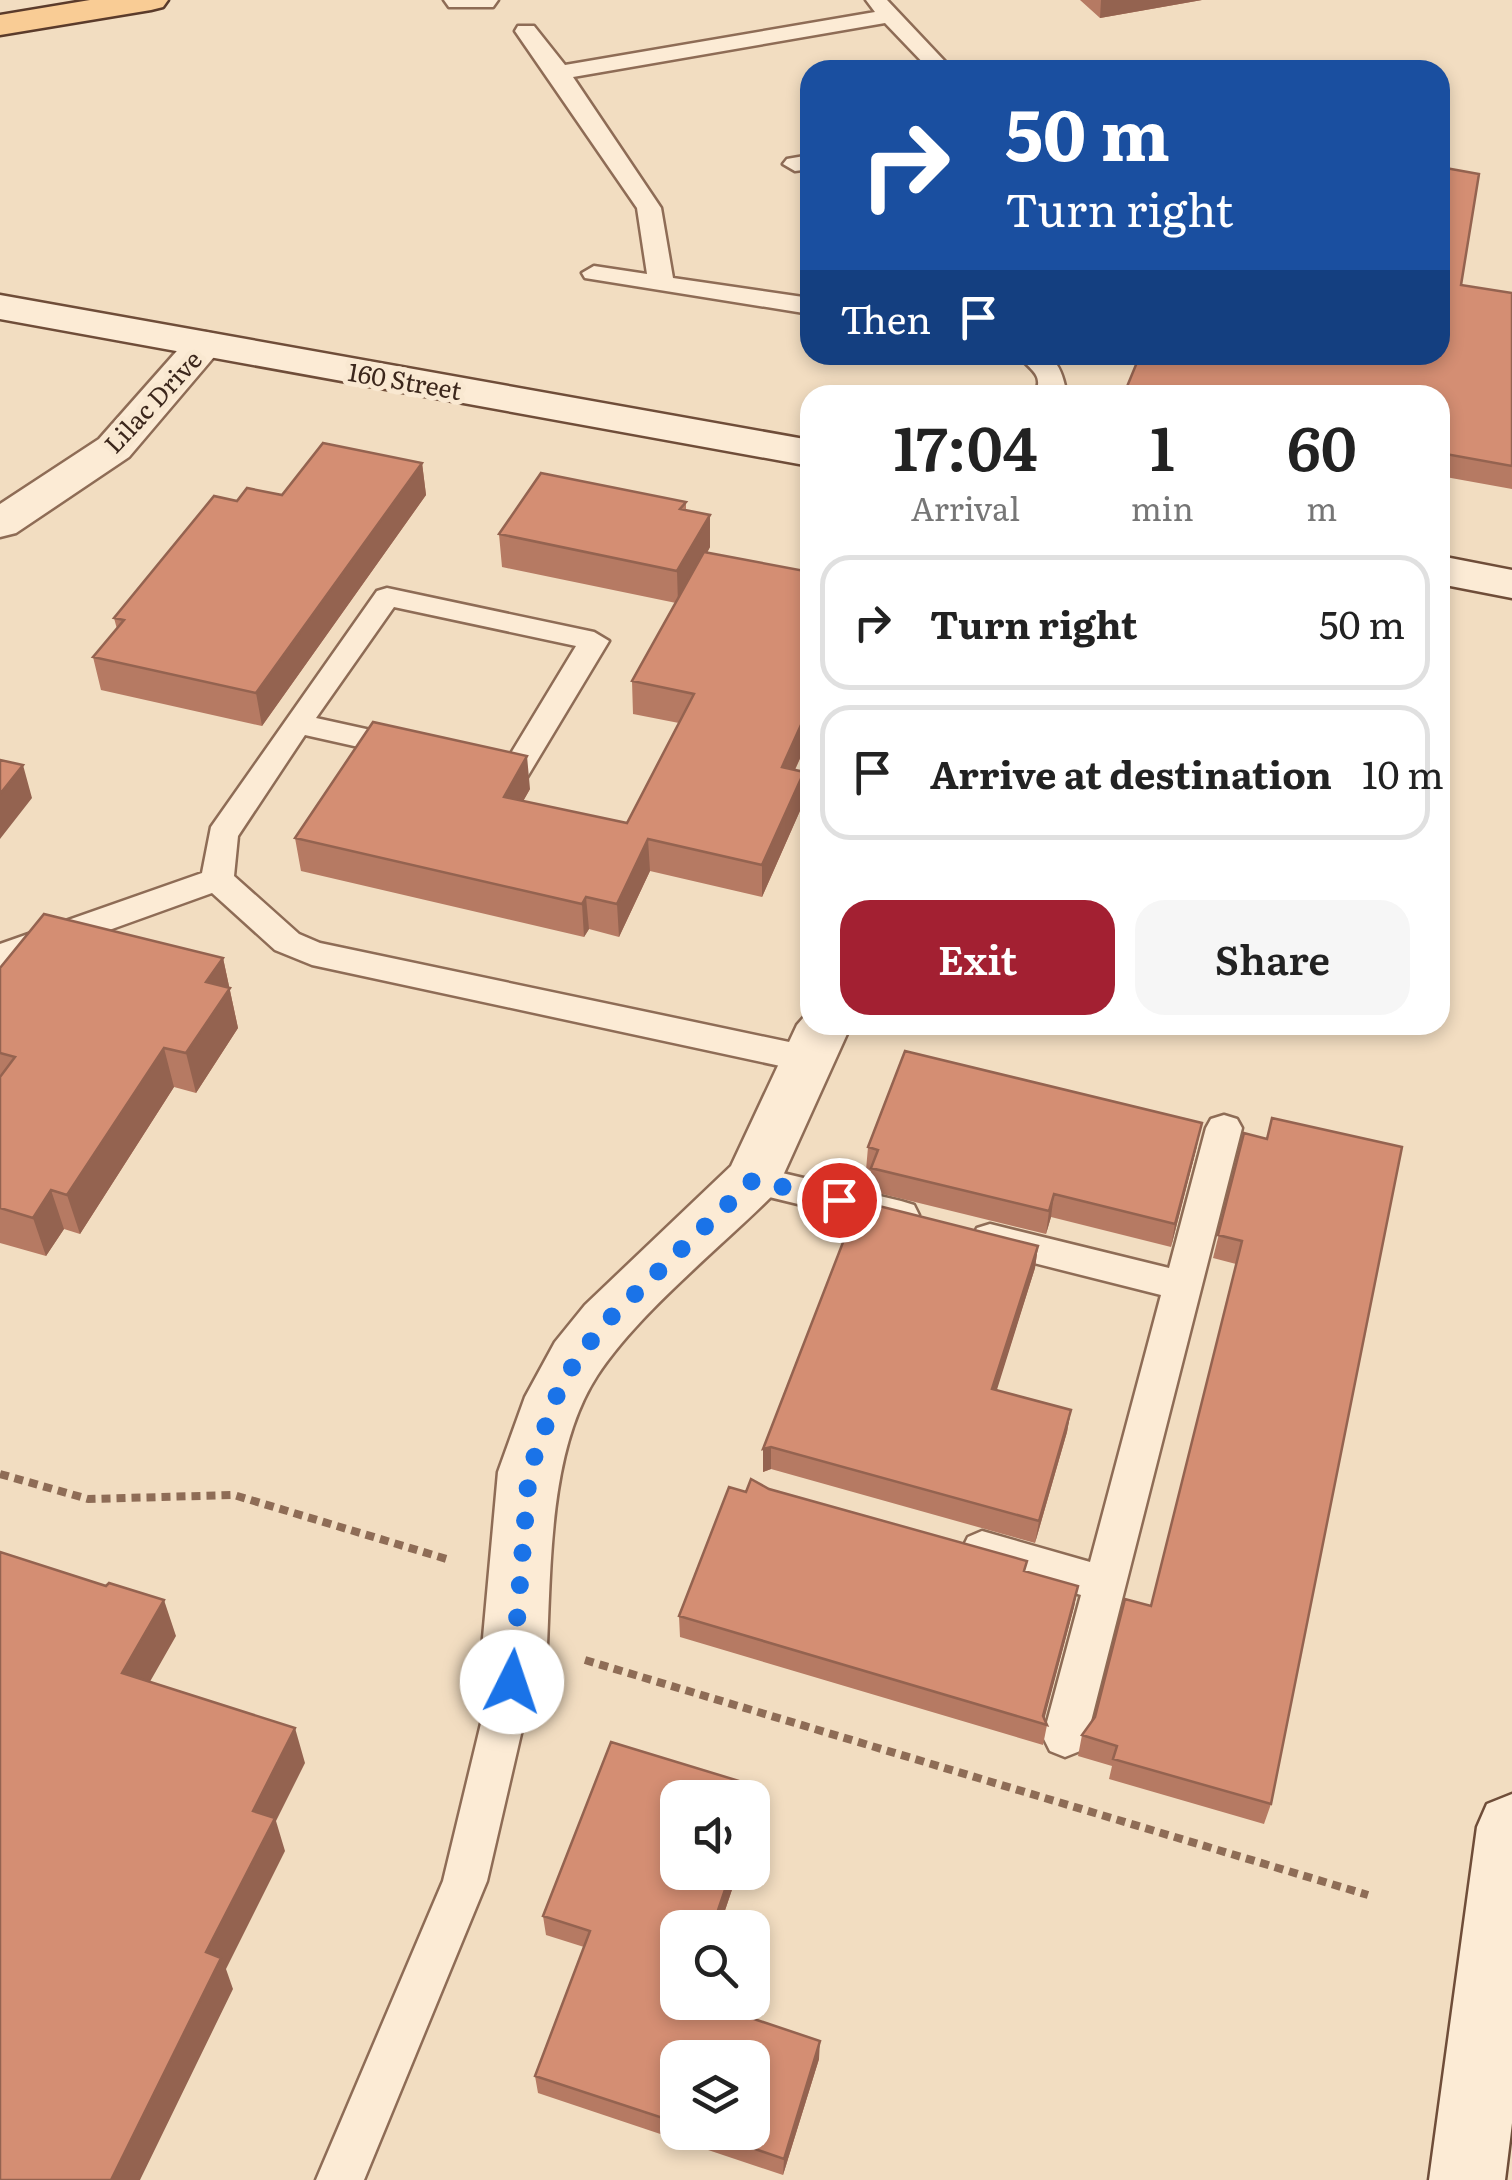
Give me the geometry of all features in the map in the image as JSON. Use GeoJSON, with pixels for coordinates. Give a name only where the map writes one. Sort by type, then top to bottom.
{"type":"FeatureCollection","features":[{"type":"Feature","properties":{"kind":"main road"},"geometry":{"type":"LineString","coordinates":[[0,25],[151,0]]}},
{"type":"Feature","properties":{"kind":"main road"},"geometry":{"type":"LineString","coordinates":[[461,0],[482,0]]}},
{"type":"Feature","properties":{"kind":"main road","name":"160 Street"},"geometry":{"type":"LineString","coordinates":[[0,307],[800,451]]}},
{"type":"Feature","properties":{"kind":"main road","name":"Lilac Drive"},"geometry":{"type":"LineString","coordinates":[[0,524],[114,448],[205,344]]}},
{"type":"Feature","properties":{"kind":"main road"},"geometry":{"type":"LineString","coordinates":[[1450,572],[1512,584]]}},
{"type":"Feature","properties":{"kind":"main road"},"geometry":{"type":"LineString","coordinates":[[512,1682],[529,1472],[556,1397],[576,1360],[606,1322],[753,1180],[816,1042]]}},
{"type":"Feature","properties":{"kind":"main road"},"geometry":{"type":"LineString","coordinates":[[1466,2180],[1512,1827]]}},
{"type":"Feature","properties":{"kind":"lane"},"geometry":{"type":"LineString","coordinates":[[559,73],[883,8],[932,60]]}},
{"type":"Feature","properties":{"kind":"lane"},"geometry":{"type":"LineString","coordinates":[[526,31],[559,73],[649,208],[661,283]]}},
{"type":"Feature","properties":{"kind":"lane"},"geometry":{"type":"LineString","coordinates":[[594,272],[800,304]]}},
{"type":"Feature","properties":{"kind":"lane"},"geometry":{"type":"LineString","coordinates":[[217,879],[222,835],[297,724],[387,598],[594,641],[515,772],[297,724]]}},
{"type":"Feature","properties":{"kind":"lane"},"geometry":{"type":"LineString","coordinates":[[4,959],[217,879]]}},
{"type":"Feature","properties":{"kind":"lane"},"geometry":{"type":"LineString","coordinates":[[217,879],[287,942],[312,953],[816,1042]]}},
{"type":"Feature","properties":{"kind":"lane"},"geometry":{"type":"LineString","coordinates":[[1065,1738],[1224,1128]]}},
{"type":"Feature","properties":{"kind":"lane"},"geometry":{"type":"LineString","coordinates":[[753,1180],[1183,1286]]}},
{"type":"Feature","properties":{"kind":"lane"},"geometry":{"type":"LineString","coordinates":[[938,1537],[1106,1584]]}},
{"type":"Feature","properties":{"kind":"lane"},"geometry":{"type":"LineString","coordinates":[[340,2180],[465,1881],[512,1682]]}},
{"type":"Feature","properties":{"kind":"path"},"geometry":{"type":"LineString","coordinates":[[0,1474],[88,1500],[234,1495],[458,1562]]}},
{"type":"Feature","properties":{"kind":"path"},"geometry":{"type":"LineString","coordinates":[[584,1660],[1368,1895]]}},
{"type":"Feature","properties":{"kind":"building"},"geometry":{"type":"Polygon","coordinates":[[[1450,169],[1479,174],[1461,285],[1512,293],[1512,466],[1450,455],[1450,385],[1128,385],[1136,365],[1450,365],[1450,169]]]}},
{"type":"Feature","properties":{"kind":"building"},"geometry":{"type":"Polygon","coordinates":[[[323,443],[422,463],[256,693],[93,657],[124,620],[114,618],[214,496],[237,501],[247,488],[282,495],[323,443]]]}},
{"type":"Feature","properties":{"kind":"building"},"geometry":{"type":"Polygon","coordinates":[[[541,473],[686,502],[680,509],[710,515],[677,571],[499,534],[541,473]]]}},
{"type":"Feature","properties":{"kind":"building"},"geometry":{"type":"Polygon","coordinates":[[[704,552],[800,570],[800,727],[782,767],[800,771],[800,781],[762,865],[648,839],[617,904],[586,897],[582,904],[295,838],[373,722],[527,756],[504,797],[627,823],[694,694],[632,681],[704,552]]]}},
{"type":"Feature","properties":{"kind":"building"},"geometry":{"type":"Polygon","coordinates":[[[0,760],[23,765],[0,794],[0,760]]]}},
{"type":"Feature","properties":{"kind":"building"},"geometry":{"type":"Polygon","coordinates":[[[44,914],[223,958],[206,982],[230,988],[186,1053],[164,1048],[67,1195],[51,1190],[33,1218],[0,1208],[0,1077],[15,1057],[0,1053],[0,968],[44,914]]]}},
{"type":"Feature","properties":{"kind":"building"},"geometry":{"type":"Polygon","coordinates":[[[905,1051],[1202,1123],[1175,1224],[1054,1194],[1049,1211],[871,1168],[878,1150],[868,1147],[905,1051]]]}},
{"type":"Feature","properties":{"kind":"building"},"geometry":{"type":"Polygon","coordinates":[[[1272,1118],[1402,1147],[1271,1804],[1113,1759],[1117,1746],[1082,1735],[1095,1717],[1125,1599],[1151,1606],[1242,1241],[1218,1235],[1244,1133],[1267,1139],[1272,1118]]]}},
{"type":"Feature","properties":{"kind":"building"},"geometry":{"type":"Polygon","coordinates":[[[859,1201],[1038,1246],[992,1389],[1071,1410],[1039,1521],[771,1447],[763,1449],[859,1201]]]}},
{"type":"Feature","properties":{"kind":"building"},"geometry":{"type":"Polygon","coordinates":[[[751,1479],[769,1489],[1027,1561],[1024,1571],[1078,1586],[1043,1716],[1047,1725],[679,1616],[729,1487],[746,1492],[751,1479]]]}},
{"type":"Feature","properties":{"kind":"building"},"geometry":{"type":"Polygon","coordinates":[[[0,1552],[164,1600],[122,1673],[295,1728],[253,1811],[275,1818],[206,1952],[221,1958],[111,2180],[0,2180],[0,1552]]]}},
{"type":"Feature","properties":{"kind":"building"},"geometry":{"type":"Polygon","coordinates":[[[611,1742],[736,1780],[660,1780],[660,1890],[725,1890],[718,1910],[660,1910],[660,2020],[757,2020],[820,2041],[784,2159],[758,2150],[770,2150],[770,2040],[660,2040],[660,2117],[535,2076],[590,1931],[543,1916],[611,1742]]]}},
{"type":"Feature","properties":{"kind":"route"},"geometry":{"type":"LineString","coordinates":[[512,1682],[529,1472],[556,1397],[576,1360],[606,1322],[753,1180],[839,1200]]}}]}
